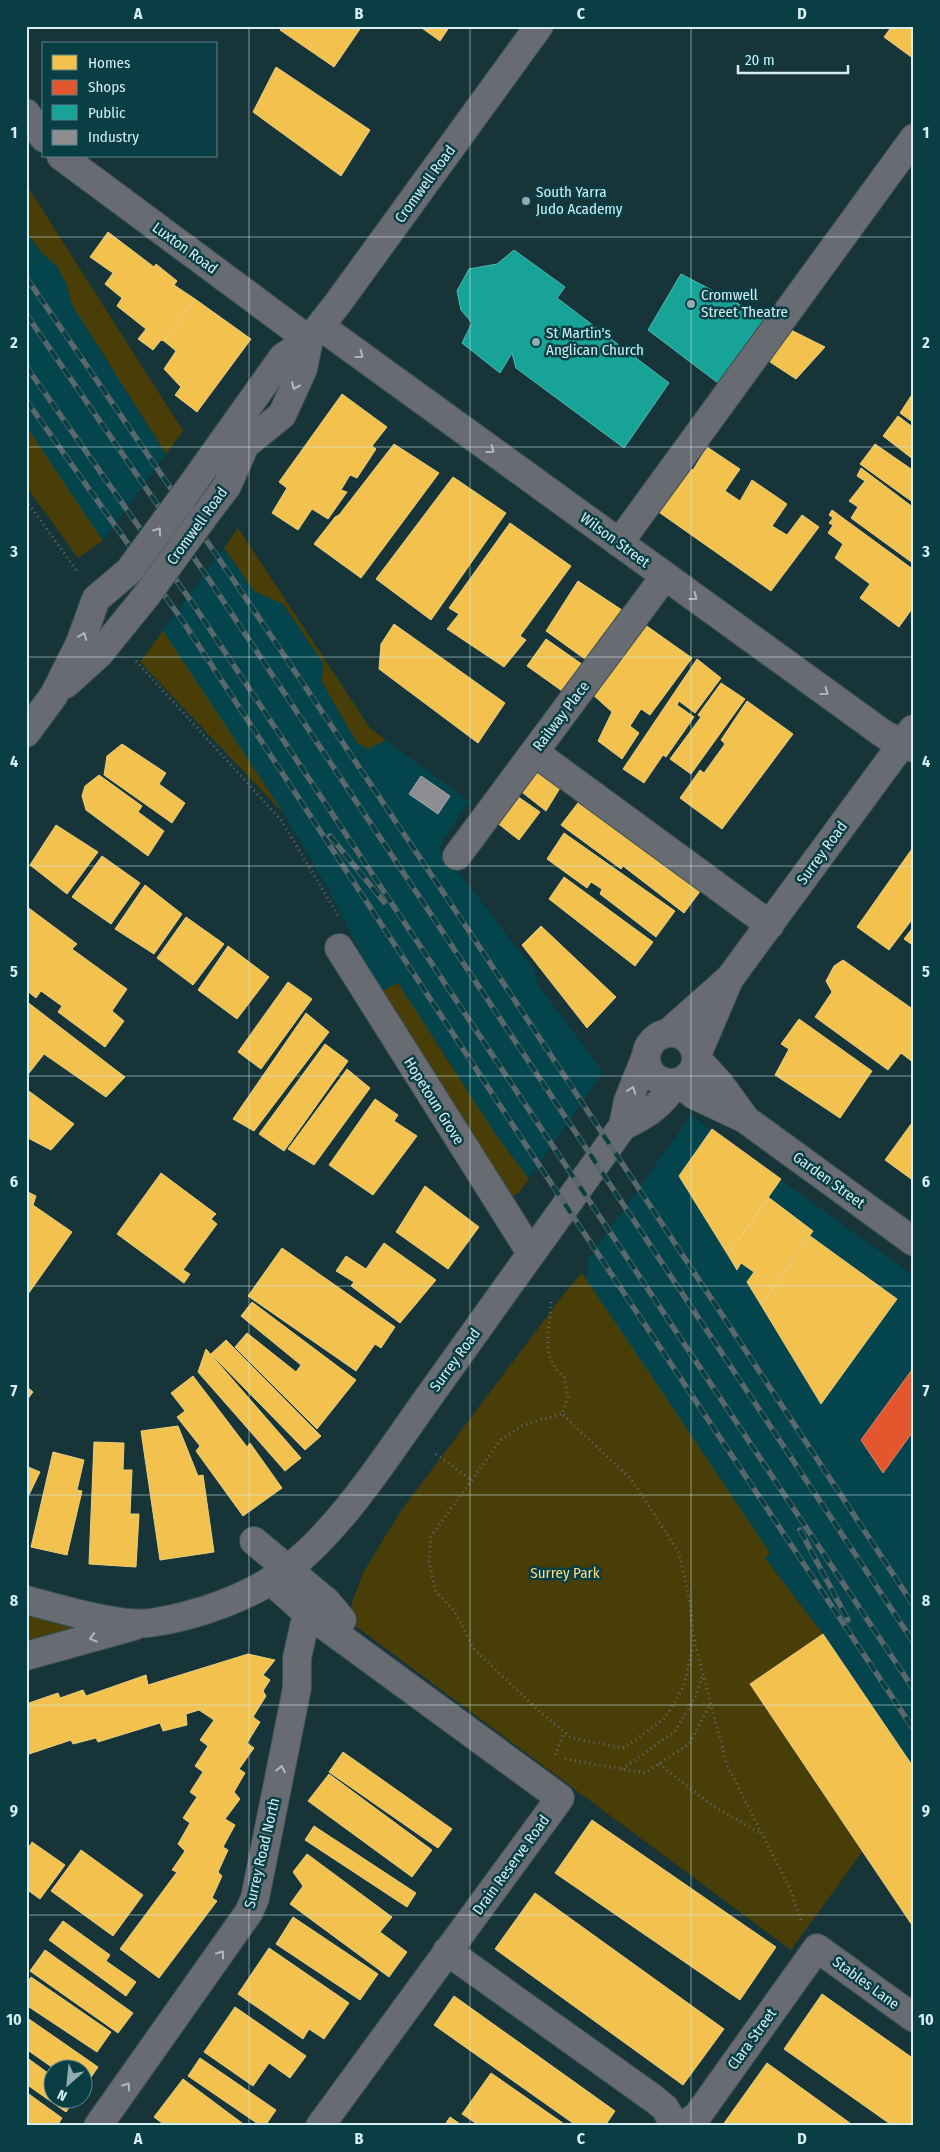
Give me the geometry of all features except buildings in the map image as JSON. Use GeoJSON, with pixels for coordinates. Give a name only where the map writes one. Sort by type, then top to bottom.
{"type":"FeatureCollection","features":[{"type":"Feature","properties":{"kind":"street","name":"Cromwell Road"},"geometry":{"type":"LineString","coordinates":[[26,733],[54,695],[80,643],[96,598],[129,571],[189,489],[239,437],[282,415],[303,369],[315,333],[540,26]]}},
{"type":"Feature","properties":{"kind":"street"},"geometry":{"type":"LineString","coordinates":[[26,113],[42,135]]}},
{"type":"Feature","properties":{"kind":"street"},"geometry":{"type":"LineString","coordinates":[[619,543],[914,138]]}},
{"type":"Feature","properties":{"kind":"street","name":"Luxton Road"},"geometry":{"type":"LineString","coordinates":[[64,158],[315,333]]}},
{"type":"Feature","properties":{"kind":"street","name":"Wilson Street"},"geometry":{"type":"LineString","coordinates":[[315,333],[619,543],[885,735],[910,740]]}},
{"type":"Feature","properties":{"kind":"street","name":"Cromwell Road"},"geometry":{"type":"LineString","coordinates":[[54,695],[99,654],[146,596],[227,486],[239,437]]}},
{"type":"Feature","properties":{"kind":"street","name":"Railway Place"},"geometry":{"type":"LineString","coordinates":[[457,856],[665,576]]}},
{"type":"Feature","properties":{"kind":"street","name":"Surrey Road"},"geometry":{"type":"LineString","coordinates":[[668,1033],[730,978],[910,740]]}},
{"type":"Feature","properties":{"kind":"street"},"geometry":{"type":"LineString","coordinates":[[534,752],[770,925]]}},
{"type":"Feature","properties":{"kind":"street","name":"Hopetoun Grove"},"geometry":{"type":"LineString","coordinates":[[339,948],[531,1253]]}},
{"type":"Feature","properties":{"kind":"street","name":"Surrey Road"},"geometry":{"type":"LineString","coordinates":[[697,1057],[730,978]]}},
{"type":"Feature","properties":{"kind":"street"},"geometry":{"type":"LineString","coordinates":[[623,1126],[646,1116],[678,1083],[692,1074],[697,1057],[690,1040],[676,1033],[668,1033],[653,1041],[646,1056],[651,1074],[658,1080],[678,1083]]}},
{"type":"Feature","properties":{"kind":"street","name":"Surrey Road"},"geometry":{"type":"LineString","coordinates":[[26,1656],[140,1624],[208,1608],[243,1596],[280,1575],[311,1548],[365,1484],[623,1126],[628,1101],[646,1056]]}},
{"type":"Feature","properties":{"kind":"street","name":"Garden Street"},"geometry":{"type":"LineString","coordinates":[[697,1057],[745,1118]]}},
{"type":"Feature","properties":{"kind":"street","name":"Garden Street"},"geometry":{"type":"LineString","coordinates":[[678,1083],[694,1095],[745,1118],[914,1242]]}},
{"type":"Feature","properties":{"kind":"street"},"geometry":{"type":"LineString","coordinates":[[254,1541],[307,1613]]}},
{"type":"Feature","properties":{"kind":"street"},"geometry":{"type":"LineString","coordinates":[[280,1575],[327,1602],[342,1620]]}},
{"type":"Feature","properties":{"kind":"street"},"geometry":{"type":"LineString","coordinates":[[26,1600],[140,1624]]}},
{"type":"Feature","properties":{"kind":"street","name":"Drain Reserve Road"},"geometry":{"type":"LineString","coordinates":[[307,1613],[560,1798],[447,1952]]}},
{"type":"Feature","properties":{"kind":"street","name":"Surrey Road North"},"geometry":{"type":"LineString","coordinates":[[98,2126],[249,1912],[255,1898],[297,1688],[297,1658],[307,1613]]}},
{"type":"Feature","properties":{"kind":"street","name":"Stables Lane"},"geometry":{"type":"LineString","coordinates":[[817,1948],[914,2018]]}},
{"type":"Feature","properties":{"kind":"street","name":"Clara Street"},"geometry":{"type":"LineString","coordinates":[[683,2126],[698,2115],[817,1948]]}},
{"type":"Feature","properties":{"kind":"street"},"geometry":{"type":"LineString","coordinates":[[320,2126],[447,1952],[654,2099],[665,2108],[675,2126]]}},
{"type":"Feature","properties":{"kind":"path"},"geometry":{"type":"LineString","coordinates":[[26,500],[79,575]]}},
{"type":"Feature","properties":{"kind":"path"},"geometry":{"type":"LineString","coordinates":[[135,660],[281,820],[338,913],[339,948]]}},
{"type":"Feature","properties":{"kind":"path"},"geometry":{"type":"LineString","coordinates":[[551,1302],[548,1358],[554,1369],[564,1377],[568,1397],[562,1414]]}},
{"type":"Feature","properties":{"kind":"path"},"geometry":{"type":"LineString","coordinates":[[562,1414],[523,1425],[501,1440],[431,1536],[429,1563],[436,1591],[456,1612],[474,1649],[540,1712],[572,1738],[624,1748],[665,1718],[684,1686],[694,1640]]}},
{"type":"Feature","properties":{"kind":"path"},"geometry":{"type":"LineString","coordinates":[[562,1414],[632,1480],[680,1553],[690,1603],[694,1640],[727,1765],[789,1887],[801,1921],[817,1948]]}},
{"type":"Feature","properties":{"kind":"path"},"geometry":{"type":"LineString","coordinates":[[436,1454],[471,1480]]}},
{"type":"Feature","properties":{"kind":"path"},"geometry":{"type":"LineString","coordinates":[[622,1769],[675,1731],[695,1698],[703,1674]]}},
{"type":"Feature","properties":{"kind":"path"},"geometry":{"type":"LineString","coordinates":[[555,1757],[645,1773],[690,1744],[711,1703]]}},
{"type":"Feature","properties":{"kind":"path"},"geometry":{"type":"LineString","coordinates":[[659,1764],[712,1806],[762,1834]]}},
{"type":"Feature","properties":{"kind":"shaded area"},"geometry":{"type":"Polygon","coordinates":[[[26,232],[42,253],[56,265],[67,284],[71,303],[166,454],[103,541],[26,426],[26,232]]]}},
{"type":"Feature","properties":{"kind":"shaded area"},"geometry":{"type":"Polygon","coordinates":[[[238,528],[370,728],[469,801],[439,847],[535,971],[538,985],[603,1072],[519,1193],[380,992],[328,888],[284,814],[140,662],[238,528]]]}},
{"type":"Feature","properties":{"kind":"shaded area"},"geometry":{"type":"Polygon","coordinates":[[[691,1115],[914,1276],[914,1768],[823,1634],[765,1558],[584,1290],[589,1266],[587,1261],[691,1115]]]}},
{"type":"Feature","properties":{"kind":"green space"},"geometry":{"type":"Polygon","coordinates":[[[26,184],[183,431],[166,454],[71,303],[67,285],[56,265],[42,253],[26,232],[26,184]]]}},
{"type":"Feature","properties":{"kind":"green space"},"geometry":{"type":"Polygon","coordinates":[[[26,426],[103,541],[78,558],[26,486],[26,426]]]}},
{"type":"Feature","properties":{"kind":"green space"},"geometry":{"type":"Polygon","coordinates":[[[238,528],[370,728],[386,740],[368,749],[357,743],[322,682],[323,663],[283,604],[254,591],[224,548],[238,528]]]}},
{"type":"Feature","properties":{"kind":"green space"},"geometry":{"type":"Polygon","coordinates":[[[163,631],[284,814],[140,662],[163,631]]]}},
{"type":"Feature","properties":{"kind":"green space"},"geometry":{"type":"Polygon","coordinates":[[[398,983],[494,1132],[529,1179],[519,1193],[511,1197],[380,992],[398,983]]]}},
{"type":"Feature","properties":{"kind":"green space","name":"Surrey Park"},"geometry":{"type":"Polygon","coordinates":[[[582,1273],[770,1553],[765,1558],[823,1634],[750,1684],[862,1852],[791,1950],[346,1619],[363,1573],[400,1512],[563,1295],[582,1273]]]}},
{"type":"Feature","properties":{"kind":"green space"},"geometry":{"type":"Polygon","coordinates":[[[26,1616],[76,1626],[78,1629],[26,1644],[26,1616]]]}},
{"type":"Feature","properties":{"kind":"railway"},"geometry":{"type":"LineString","coordinates":[[26,277],[241,591],[465,925],[914,1606]]}},
{"type":"Feature","properties":{"kind":"railway"},"geometry":{"type":"LineString","coordinates":[[26,314],[210,581],[914,1643]]}},
{"type":"Feature","properties":{"kind":"railway"},"geometry":{"type":"LineString","coordinates":[[26,366],[193,604],[914,1690]]}},
{"type":"Feature","properties":{"kind":"railway"},"geometry":{"type":"LineString","coordinates":[[26,400],[182,620],[539,1165],[914,1730]]}},
{"type":"Feature","properties":{"kind":"railway"},"geometry":{"type":"LineString","coordinates":[[330,836],[384,902]]}},
{"type":"Feature","properties":{"kind":"railway"},"geometry":{"type":"LineString","coordinates":[[800,1530],[848,1620]]}},
{"type":"Feature","properties":{"kind":"place","name":"South Yarra Judo Academy"},"geometry":{"type":"Point","coordinates":[526,201]}},
{"type":"Feature","properties":{"kind":"place","name":"Cromwell Street Theatre"},"geometry":{"type":"Point","coordinates":[691,304]}},
{"type":"Feature","properties":{"kind":"place","name":"St Martin's Anglican Church"},"geometry":{"type":"Point","coordinates":[536,342]}}]}
